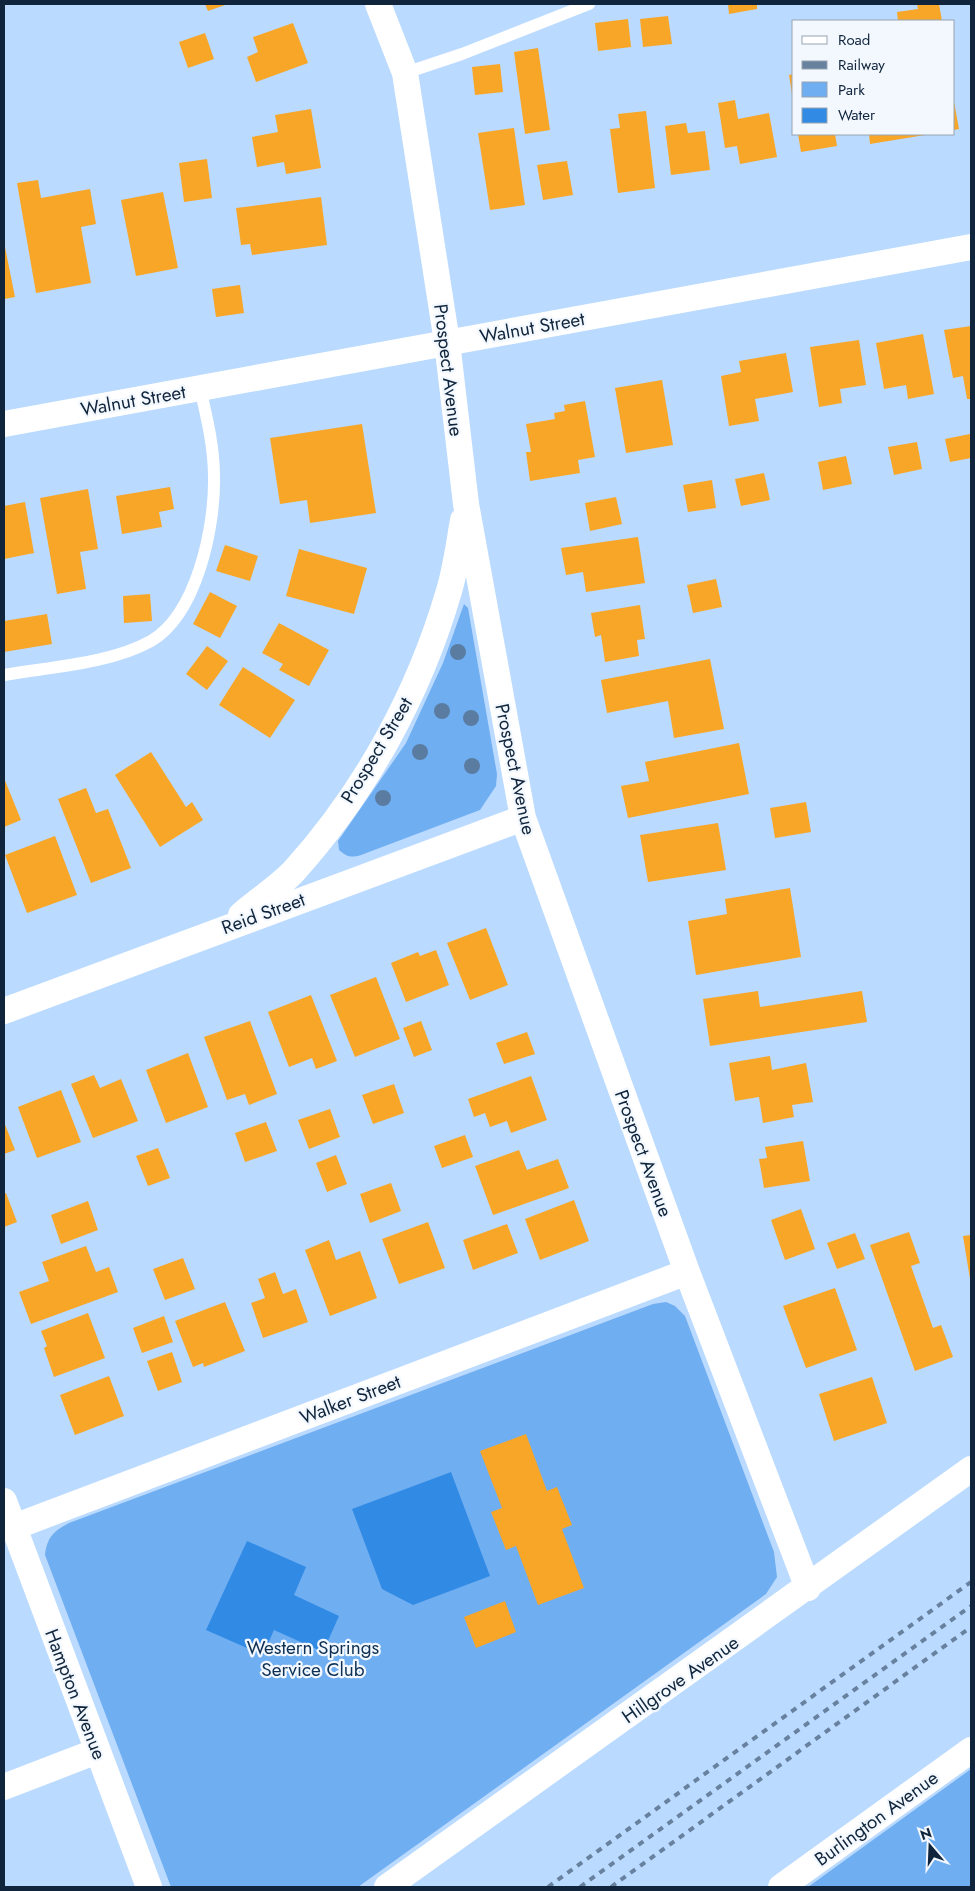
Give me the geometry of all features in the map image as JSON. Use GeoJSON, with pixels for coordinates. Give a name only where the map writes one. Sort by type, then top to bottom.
{"type":"FeatureCollection","features":[{"type":"Feature","properties":{"kind":"street","name":"Prospect Avenue"},"geometry":{"type":"LineString","coordinates":[[378,4],[404,73],[447,342],[466,504],[523,818],[687,1272],[808,1588]]}},
{"type":"Feature","properties":{"kind":"street","name":"Walnut Street"},"geometry":{"type":"LineString","coordinates":[[4,424],[971,247]]}},
{"type":"Feature","properties":{"kind":"street","name":"Prospect Street"},"geometry":{"type":"LineString","coordinates":[[226,927],[293,872],[366,776],[400,719],[424,661],[449,590],[466,504]]}},
{"type":"Feature","properties":{"kind":"street","name":"Reid Street"},"geometry":{"type":"LineString","coordinates":[[4,1011],[523,818]]}},
{"type":"Feature","properties":{"kind":"street","name":"Walker Street"},"geometry":{"type":"LineString","coordinates":[[14,1527],[687,1272]]}},
{"type":"Feature","properties":{"kind":"street","name":"Hillgrove Avenue"},"geometry":{"type":"LineString","coordinates":[[387,1887],[808,1588],[971,1469]]}},
{"type":"Feature","properties":{"kind":"street","name":"Hampton Avenue"},"geometry":{"type":"LineString","coordinates":[[4,1501],[149,1887]]}},
{"type":"Feature","properties":{"kind":"street","name":"Burlington Avenue"},"geometry":{"type":"LineString","coordinates":[[781,1887],[971,1750]]}},
{"type":"Feature","properties":{"kind":"street"},"geometry":{"type":"LineString","coordinates":[[4,1787],[98,1751]]}},
{"type":"Feature","properties":{"kind":"lane"},"geometry":{"type":"LineString","coordinates":[[404,73],[462,54],[589,4]]}},
{"type":"Feature","properties":{"kind":"lane"},"geometry":{"type":"LineString","coordinates":[[4,675],[116,655],[136,648],[152,640],[166,629],[179,612],[202,561],[211,524],[214,478],[212,441],[200,388]]}},
{"type":"Feature","properties":{"kind":"green space"},"geometry":{"type":"Polygon","coordinates":[[[464,604],[468,608],[497,774],[496,786],[480,810],[361,855],[352,857],[347,855],[339,850],[338,841],[406,743],[443,663],[464,604]]]}},
{"type":"Feature","properties":{"kind":"green space","name":"Western Springs Service Club"},"geometry":{"type":"Polygon","coordinates":[[[666,1302],[675,1306],[685,1316],[774,1552],[777,1577],[766,1594],[358,1887],[171,1887],[45,1555],[47,1544],[52,1535],[69,1523],[653,1304],[666,1302]]]}},
{"type":"Feature","properties":{"kind":"green space"},"geometry":{"type":"Polygon","coordinates":[[[971,1769],[971,1887],[808,1887],[971,1769]]]}},
{"type":"Feature","properties":{"kind":"water"},"geometry":{"type":"Polygon","coordinates":[[[451,1472],[490,1576],[413,1605],[382,1589],[352,1509],[451,1472]]]}},
{"type":"Feature","properties":{"kind":"water"},"geometry":{"type":"Polygon","coordinates":[[[247,1541],[306,1567],[294,1595],[339,1616],[323,1652],[274,1630],[263,1655],[206,1630],[247,1541]]]}},
{"type":"Feature","properties":{"kind":"building"},"geometry":{"type":"Polygon","coordinates":[[[205,4],[228,4],[208,11],[205,4]]]}},
{"type":"Feature","properties":{"kind":"building"},"geometry":{"type":"Polygon","coordinates":[[[728,4],[757,4],[757,9],[729,14],[728,4]]]}},
{"type":"Feature","properties":{"kind":"building"},"geometry":{"type":"Polygon","coordinates":[[[917,4],[939,4],[942,20],[898,20],[897,12],[918,9],[917,4]]]}},
{"type":"Feature","properties":{"kind":"building"},"geometry":{"type":"Polygon","coordinates":[[[668,16],[672,44],[643,47],[640,19],[668,16]]]}},
{"type":"Feature","properties":{"kind":"building"},"geometry":{"type":"Polygon","coordinates":[[[628,19],[631,47],[598,51],[595,23],[628,19]]]}},
{"type":"Feature","properties":{"kind":"building"},"geometry":{"type":"Polygon","coordinates":[[[293,23],[308,63],[256,82],[247,57],[258,52],[253,37],[293,23]]]}},
{"type":"Feature","properties":{"kind":"building"},"geometry":{"type":"Polygon","coordinates":[[[205,33],[214,59],[188,68],[179,42],[205,33]]]}},
{"type":"Feature","properties":{"kind":"building"},"geometry":{"type":"Polygon","coordinates":[[[538,48],[550,130],[525,134],[514,52],[538,48]]]}},
{"type":"Feature","properties":{"kind":"building"},"geometry":{"type":"Polygon","coordinates":[[[500,64],[503,92],[475,95],[472,67],[500,64]]]}},
{"type":"Feature","properties":{"kind":"building"},"geometry":{"type":"Polygon","coordinates":[[[792,74],[792,94],[789,75],[792,74]]]}},
{"type":"Feature","properties":{"kind":"building"},"geometry":{"type":"Polygon","coordinates":[[[735,100],[738,119],[769,113],[777,157],[740,164],[737,146],[725,148],[718,103],[735,100]]]}},
{"type":"Feature","properties":{"kind":"building"},"geometry":{"type":"Polygon","coordinates":[[[955,107],[959,129],[955,130],[955,107]]]}},
{"type":"Feature","properties":{"kind":"building"},"geometry":{"type":"Polygon","coordinates":[[[311,109],[321,168],[286,174],[284,162],[257,167],[252,137],[278,132],[275,115],[311,109]]]}},
{"type":"Feature","properties":{"kind":"building"},"geometry":{"type":"Polygon","coordinates":[[[646,111],[655,188],[618,193],[610,129],[620,128],[618,114],[646,111]]]}},
{"type":"Feature","properties":{"kind":"building"},"geometry":{"type":"Polygon","coordinates":[[[686,123],[688,133],[705,131],[710,170],[671,175],[665,126],[686,123]]]}},
{"type":"Feature","properties":{"kind":"building"},"geometry":{"type":"Polygon","coordinates":[[[514,128],[525,205],[490,210],[478,133],[514,128]]]}},
{"type":"Feature","properties":{"kind":"building"},"geometry":{"type":"Polygon","coordinates":[[[798,135],[835,135],[837,146],[801,152],[798,135]]]}},
{"type":"Feature","properties":{"kind":"building"},"geometry":{"type":"Polygon","coordinates":[[[869,135],[925,135],[870,144],[869,135]]]}},
{"type":"Feature","properties":{"kind":"building"},"geometry":{"type":"Polygon","coordinates":[[[207,159],[212,198],[184,202],[179,163],[207,159]]]}},
{"type":"Feature","properties":{"kind":"building"},"geometry":{"type":"Polygon","coordinates":[[[567,161],[573,195],[543,200],[537,165],[567,161]]]}},
{"type":"Feature","properties":{"kind":"building"},"geometry":{"type":"Polygon","coordinates":[[[38,180],[41,198],[90,189],[96,224],[81,227],[91,283],[36,293],[17,183],[38,180]]]}},
{"type":"Feature","properties":{"kind":"building"},"geometry":{"type":"Polygon","coordinates":[[[163,192],[178,268],[136,276],[121,200],[163,192]]]}},
{"type":"Feature","properties":{"kind":"building"},"geometry":{"type":"Polygon","coordinates":[[[321,197],[327,245],[252,255],[250,244],[241,245],[236,208],[321,197]]]}},
{"type":"Feature","properties":{"kind":"building"},"geometry":{"type":"Polygon","coordinates":[[[4,242],[15,297],[4,299],[4,242]]]}},
{"type":"Feature","properties":{"kind":"building"},"geometry":{"type":"Polygon","coordinates":[[[240,285],[244,313],[216,317],[212,289],[240,285]]]}},
{"type":"Feature","properties":{"kind":"building"},"geometry":{"type":"Polygon","coordinates":[[[971,326],[971,399],[967,399],[963,376],[953,378],[944,330],[971,326]]]}},
{"type":"Feature","properties":{"kind":"building"},"geometry":{"type":"Polygon","coordinates":[[[923,334],[934,394],[908,399],[906,385],[884,389],[876,343],[923,334]]]}},
{"type":"Feature","properties":{"kind":"building"},"geometry":{"type":"Polygon","coordinates":[[[859,340],[866,385],[840,389],[842,403],[819,407],[810,347],[859,340]]]}},
{"type":"Feature","properties":{"kind":"building"},"geometry":{"type":"Polygon","coordinates":[[[786,353],[793,392],[755,399],[759,421],[729,426],[721,376],[741,372],[739,361],[786,353]]]}},
{"type":"Feature","properties":{"kind":"building"},"geometry":{"type":"Polygon","coordinates":[[[662,380],[673,445],[626,453],[615,388],[662,380]]]}},
{"type":"Feature","properties":{"kind":"building"},"geometry":{"type":"Polygon","coordinates":[[[585,401],[595,457],[578,460],[580,473],[530,481],[526,452],[531,452],[526,424],[555,419],[554,413],[565,411],[564,405],[585,401]]]}},
{"type":"Feature","properties":{"kind":"building"},"geometry":{"type":"Polygon","coordinates":[[[362,424],[376,513],[310,523],[307,500],[280,504],[270,438],[362,424]]]}},
{"type":"Feature","properties":{"kind":"building"},"geometry":{"type":"Polygon","coordinates":[[[970,434],[971,458],[950,462],[945,439],[970,434]]]}},
{"type":"Feature","properties":{"kind":"building"},"geometry":{"type":"Polygon","coordinates":[[[917,442],[922,469],[894,475],[888,447],[917,442]]]}},
{"type":"Feature","properties":{"kind":"building"},"geometry":{"type":"Polygon","coordinates":[[[846,456],[852,484],[823,490],[818,462],[846,456]]]}},
{"type":"Feature","properties":{"kind":"building"},"geometry":{"type":"Polygon","coordinates":[[[764,473],[770,500],[741,506],[735,479],[764,473]]]}},
{"type":"Feature","properties":{"kind":"building"},"geometry":{"type":"Polygon","coordinates":[[[712,480],[716,508],[688,512],[683,485],[712,480]]]}},
{"type":"Feature","properties":{"kind":"building"},"geometry":{"type":"Polygon","coordinates":[[[170,487],[174,509],[159,512],[162,527],[122,534],[116,496],[170,487]]]}},
{"type":"Feature","properties":{"kind":"building"},"geometry":{"type":"Polygon","coordinates":[[[88,489],[98,549],[80,552],[86,589],[57,594],[40,498],[88,489]]]}},
{"type":"Feature","properties":{"kind":"building"},"geometry":{"type":"Polygon","coordinates":[[[616,497],[622,524],[590,531],[585,503],[616,497]]]}},
{"type":"Feature","properties":{"kind":"building"},"geometry":{"type":"Polygon","coordinates":[[[25,502],[34,553],[4,559],[4,506],[25,502]]]}},
{"type":"Feature","properties":{"kind":"building"},"geometry":{"type":"Polygon","coordinates":[[[638,537],[645,583],[586,592],[583,572],[566,575],[561,548],[638,537]]]}},
{"type":"Feature","properties":{"kind":"building"},"geometry":{"type":"Polygon","coordinates":[[[225,545],[258,556],[250,581],[216,571],[225,545]]]}},
{"type":"Feature","properties":{"kind":"building"},"geometry":{"type":"Polygon","coordinates":[[[299,549],[367,568],[354,614],[286,596],[299,549]]]}},
{"type":"Feature","properties":{"kind":"building"},"geometry":{"type":"Polygon","coordinates":[[[716,579],[722,607],[693,613],[687,585],[716,579]]]}},
{"type":"Feature","properties":{"kind":"building"},"geometry":{"type":"Polygon","coordinates":[[[210,592],[237,606],[220,638],[193,624],[210,592]]]}},
{"type":"Feature","properties":{"kind":"building"},"geometry":{"type":"Polygon","coordinates":[[[150,594],[152,621],[124,623],[123,596],[150,594]]]}},
{"type":"Feature","properties":{"kind":"building"},"geometry":{"type":"Polygon","coordinates":[[[640,605],[645,639],[637,640],[639,656],[605,662],[601,635],[595,637],[591,613],[640,605]]]}},
{"type":"Feature","properties":{"kind":"building"},"geometry":{"type":"Polygon","coordinates":[[[47,614],[52,644],[4,652],[4,621],[47,614]]]}},
{"type":"Feature","properties":{"kind":"building"},"geometry":{"type":"Polygon","coordinates":[[[279,623],[329,650],[309,686],[279,670],[283,664],[262,653],[279,623]]]}},
{"type":"Feature","properties":{"kind":"building"},"geometry":{"type":"Polygon","coordinates":[[[207,646],[228,661],[207,690],[186,674],[207,646]]]}},
{"type":"Feature","properties":{"kind":"building"},"geometry":{"type":"Polygon","coordinates":[[[710,659],[724,729],[674,738],[668,701],[607,713],[601,680],[710,659]]]}},
{"type":"Feature","properties":{"kind":"building"},"geometry":{"type":"Polygon","coordinates":[[[243,667],[295,700],[270,738],[219,705],[243,667]]]}},
{"type":"Feature","properties":{"kind":"building"},"geometry":{"type":"Polygon","coordinates":[[[739,743],[749,794],[628,818],[621,786],[649,781],[645,762],[739,743]]]}},
{"type":"Feature","properties":{"kind":"building"},"geometry":{"type":"Polygon","coordinates":[[[151,752],[186,807],[192,802],[203,820],[160,847],[115,775],[151,752]]]}},
{"type":"Feature","properties":{"kind":"building"},"geometry":{"type":"Polygon","coordinates":[[[4,778],[21,820],[4,827],[4,778]]]}},
{"type":"Feature","properties":{"kind":"building"},"geometry":{"type":"Polygon","coordinates":[[[86,788],[96,813],[108,809],[131,868],[91,883],[58,799],[86,788]]]}},
{"type":"Feature","properties":{"kind":"building"},"geometry":{"type":"Polygon","coordinates":[[[806,802],[811,832],[775,838],[770,808],[806,802]]]}},
{"type":"Feature","properties":{"kind":"building"},"geometry":{"type":"Polygon","coordinates":[[[718,823],[726,870],[648,882],[640,835],[718,823]]]}},
{"type":"Feature","properties":{"kind":"building"},"geometry":{"type":"Polygon","coordinates":[[[55,836],[77,895],[27,913],[5,855],[55,836]]]}},
{"type":"Feature","properties":{"kind":"building"},"geometry":{"type":"Polygon","coordinates":[[[790,888],[801,957],[696,975],[688,921],[727,914],[725,899],[790,888]]]}},
{"type":"Feature","properties":{"kind":"building"},"geometry":{"type":"Polygon","coordinates":[[[486,928],[508,985],[470,1000],[447,943],[486,928]]]}},
{"type":"Feature","properties":{"kind":"building"},"geometry":{"type":"Polygon","coordinates":[[[436,950],[449,985],[406,1002],[391,963],[418,952],[420,956],[436,950]]]}},
{"type":"Feature","properties":{"kind":"building"},"geometry":{"type":"Polygon","coordinates":[[[376,977],[400,1039],[355,1057],[330,995],[376,977]]]}},
{"type":"Feature","properties":{"kind":"building"},"geometry":{"type":"Polygon","coordinates":[[[758,991],[760,1007],[862,991],[867,1022],[710,1046],[703,999],[758,991]]]}},
{"type":"Feature","properties":{"kind":"building"},"geometry":{"type":"Polygon","coordinates":[[[311,995],[337,1061],[316,1069],[312,1058],[289,1067],[268,1012],[311,995]]]}},
{"type":"Feature","properties":{"kind":"building"},"geometry":{"type":"Polygon","coordinates":[[[250,1021],[277,1094],[249,1105],[245,1094],[227,1100],[204,1037],[250,1021]]]}},
{"type":"Feature","properties":{"kind":"building"},"geometry":{"type":"Polygon","coordinates":[[[421,1021],[432,1050],[414,1057],[403,1028],[421,1021]]]}},
{"type":"Feature","properties":{"kind":"building"},"geometry":{"type":"Polygon","coordinates":[[[527,1032],[535,1054],[504,1064],[496,1043],[527,1032]]]}},
{"type":"Feature","properties":{"kind":"building"},"geometry":{"type":"Polygon","coordinates":[[[188,1053],[208,1107],[166,1123],[146,1070],[188,1053]]]}},
{"type":"Feature","properties":{"kind":"building"},"geometry":{"type":"Polygon","coordinates":[[[770,1056],[772,1070],[806,1063],[813,1102],[792,1105],[794,1117],[763,1123],[759,1097],[735,1101],[729,1063],[770,1056]]]}},
{"type":"Feature","properties":{"kind":"building"},"geometry":{"type":"Polygon","coordinates":[[[94,1075],[100,1088],[121,1079],[138,1121],[93,1138],[71,1084],[94,1075]]]}},
{"type":"Feature","properties":{"kind":"building"},"geometry":{"type":"Polygon","coordinates":[[[531,1076],[547,1120],[511,1133],[507,1121],[490,1127],[485,1113],[474,1117],[468,1099],[531,1076]]]}},
{"type":"Feature","properties":{"kind":"building"},"geometry":{"type":"Polygon","coordinates":[[[394,1084],[404,1113],[373,1124],[362,1095],[394,1084]]]}},
{"type":"Feature","properties":{"kind":"building"},"geometry":{"type":"Polygon","coordinates":[[[61,1090],[81,1142],[37,1158],[18,1107],[61,1090]]]}},
{"type":"Feature","properties":{"kind":"building"},"geometry":{"type":"Polygon","coordinates":[[[330,1109],[340,1137],[309,1149],[298,1120],[330,1109]]]}},
{"type":"Feature","properties":{"kind":"building"},"geometry":{"type":"Polygon","coordinates":[[[4,1122],[15,1150],[4,1154],[4,1122]]]}},
{"type":"Feature","properties":{"kind":"building"},"geometry":{"type":"Polygon","coordinates":[[[266,1122],[277,1151],[245,1162],[235,1133],[266,1122]]]}},
{"type":"Feature","properties":{"kind":"building"},"geometry":{"type":"Polygon","coordinates":[[[465,1135],[473,1157],[442,1168],[434,1146],[465,1135]]]}},
{"type":"Feature","properties":{"kind":"building"},"geometry":{"type":"Polygon","coordinates":[[[803,1141],[810,1181],[764,1188],[759,1159],[767,1158],[765,1147],[803,1141]]]}},
{"type":"Feature","properties":{"kind":"building"},"geometry":{"type":"Polygon","coordinates":[[[158,1148],[170,1178],[148,1186],[136,1156],[158,1148]]]}},
{"type":"Feature","properties":{"kind":"building"},"geometry":{"type":"Polygon","coordinates":[[[519,1150],[527,1170],[558,1159],[569,1188],[493,1215],[475,1166],[519,1150]]]}},
{"type":"Feature","properties":{"kind":"building"},"geometry":{"type":"Polygon","coordinates":[[[336,1155],[347,1184],[327,1192],[316,1163],[336,1155]]]}},
{"type":"Feature","properties":{"kind":"building"},"geometry":{"type":"Polygon","coordinates":[[[391,1183],[401,1211],[370,1223],[360,1194],[391,1183]]]}},
{"type":"Feature","properties":{"kind":"building"},"geometry":{"type":"Polygon","coordinates":[[[6,1193],[17,1222],[4,1227],[4,1194],[6,1193]]]}},
{"type":"Feature","properties":{"kind":"building"},"geometry":{"type":"Polygon","coordinates":[[[574,1200],[589,1241],[540,1260],[525,1219],[574,1200]]]}},
{"type":"Feature","properties":{"kind":"building"},"geometry":{"type":"Polygon","coordinates":[[[88,1201],[98,1230],[61,1244],[51,1215],[88,1201]]]}},
{"type":"Feature","properties":{"kind":"building"},"geometry":{"type":"Polygon","coordinates":[[[801,1209],[815,1249],[785,1260],[771,1220],[801,1209]]]}},
{"type":"Feature","properties":{"kind":"building"},"geometry":{"type":"Polygon","coordinates":[[[428,1222],[445,1268],[399,1284],[382,1239],[428,1222]]]}},
{"type":"Feature","properties":{"kind":"building"},"geometry":{"type":"Polygon","coordinates":[[[507,1224],[518,1253],[473,1270],[463,1240],[507,1224]]]}},
{"type":"Feature","properties":{"kind":"building"},"geometry":{"type":"Polygon","coordinates":[[[909,1232],[920,1263],[911,1266],[933,1328],[941,1325],[953,1357],[915,1371],[870,1245],[909,1232]]]}},
{"type":"Feature","properties":{"kind":"building"},"geometry":{"type":"Polygon","coordinates":[[[855,1233],[865,1259],[837,1269],[827,1243],[855,1233]]]}},
{"type":"Feature","properties":{"kind":"building"},"geometry":{"type":"Polygon","coordinates":[[[971,1235],[971,1279],[970,1279],[963,1236],[971,1235]]]}},
{"type":"Feature","properties":{"kind":"building"},"geometry":{"type":"Polygon","coordinates":[[[329,1240],[336,1260],[360,1251],[377,1298],[330,1316],[305,1250],[329,1240]]]}},
{"type":"Feature","properties":{"kind":"building"},"geometry":{"type":"Polygon","coordinates":[[[86,1246],[96,1272],[109,1267],[118,1292],[31,1324],[19,1292],[49,1281],[42,1262],[86,1246]]]}},
{"type":"Feature","properties":{"kind":"building"},"geometry":{"type":"Polygon","coordinates":[[[183,1258],[195,1289],[165,1300],[153,1269],[183,1258]]]}},
{"type":"Feature","properties":{"kind":"building"},"geometry":{"type":"Polygon","coordinates":[[[275,1272],[283,1294],[296,1289],[308,1322],[263,1338],[251,1303],[265,1298],[258,1279],[275,1272]]]}},
{"type":"Feature","properties":{"kind":"building"},"geometry":{"type":"Polygon","coordinates":[[[835,1288],[857,1350],[806,1368],[783,1306],[835,1288]]]}},
{"type":"Feature","properties":{"kind":"building"},"geometry":{"type":"Polygon","coordinates":[[[225,1302],[245,1351],[204,1367],[203,1363],[193,1367],[175,1321],[225,1302]]]}},
{"type":"Feature","properties":{"kind":"building"},"geometry":{"type":"Polygon","coordinates":[[[88,1313],[105,1358],[54,1377],[44,1348],[47,1346],[41,1331],[88,1313]]]}},
{"type":"Feature","properties":{"kind":"building"},"geometry":{"type":"Polygon","coordinates":[[[164,1316],[173,1342],[142,1353],[133,1328],[164,1316]]]}},
{"type":"Feature","properties":{"kind":"building"},"geometry":{"type":"Polygon","coordinates":[[[172,1352],[182,1382],[158,1391],[147,1361],[172,1352]]]}},
{"type":"Feature","properties":{"kind":"building"},"geometry":{"type":"Polygon","coordinates":[[[109,1376],[124,1416],[75,1435],[60,1395],[109,1376]]]}},
{"type":"Feature","properties":{"kind":"building"},"geometry":{"type":"Polygon","coordinates":[[[872,1377],[887,1423],[834,1441],[819,1394],[872,1377]]]}},
{"type":"Feature","properties":{"kind":"building"},"geometry":{"type":"Polygon","coordinates":[[[526,1434],[547,1491],[557,1487],[572,1525],[562,1529],[584,1588],[538,1605],[516,1546],[506,1550],[491,1512],[502,1508],[480,1451],[526,1434]]]}},
{"type":"Feature","properties":{"kind":"building"},"geometry":{"type":"Polygon","coordinates":[[[505,1601],[516,1632],[476,1648],[464,1617],[505,1601]]]}},
{"type":"Feature","properties":{"kind":"railway"},"geometry":{"type":"LineString","coordinates":[[548,1887],[971,1582]]}},
{"type":"Feature","properties":{"kind":"railway"},"geometry":{"type":"LineString","coordinates":[[580,1887],[971,1606]]}},
{"type":"Feature","properties":{"kind":"railway"},"geometry":{"type":"LineString","coordinates":[[611,1887],[971,1627]]}}]}
